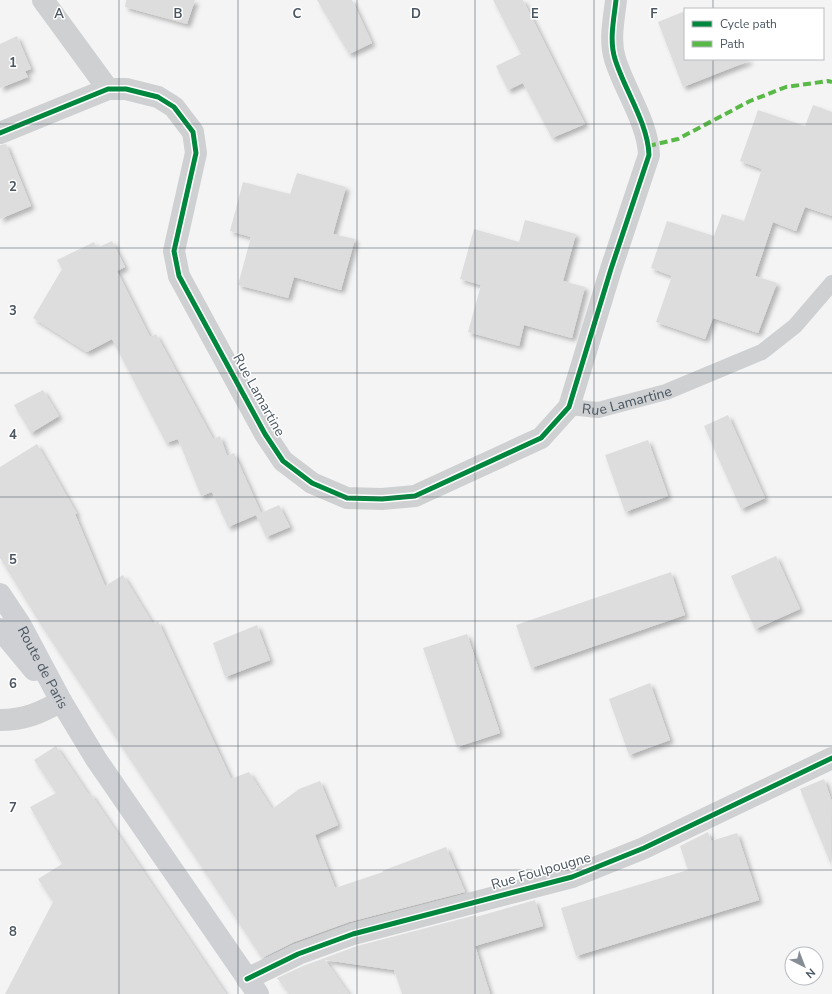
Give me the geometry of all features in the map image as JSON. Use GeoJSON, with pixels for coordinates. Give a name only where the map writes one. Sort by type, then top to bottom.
{"type":"FeatureCollection","features":[{"type":"Feature","properties":{"kind":"main road","name":"Route de Paris"},"geometry":{"type":"LineString","coordinates":[[0,594],[20,624],[61,701]]}},
{"type":"Feature","properties":{"kind":"main road","name":"Route de Paris"},"geometry":{"type":"LineString","coordinates":[[0,629],[61,701]]}},
{"type":"Feature","properties":{"kind":"main road"},"geometry":{"type":"LineString","coordinates":[[61,701],[96,759],[252,986]]}},
{"type":"Feature","properties":{"kind":"street"},"geometry":{"type":"LineString","coordinates":[[0,133],[108,89],[43,0]]}},
{"type":"Feature","properties":{"kind":"street"},"geometry":{"type":"LineString","coordinates":[[569,407],[611,269],[649,155],[645,136],[614,57],[612,28],[616,0]]}},
{"type":"Feature","properties":{"kind":"street","name":"Rue Lamartine"},"geometry":{"type":"LineString","coordinates":[[108,89],[126,89],[158,97],[174,107],[193,132],[196,153],[174,251],[179,276],[265,434],[283,461],[312,483],[347,498],[382,499],[415,496],[541,438],[569,407]]}},
{"type":"Feature","properties":{"kind":"street"},"geometry":{"type":"LineString","coordinates":[[0,720],[13,720],[41,713],[61,701]]}},
{"type":"Feature","properties":{"kind":"street","name":"Rue Foulpougne"},"geometry":{"type":"LineString","coordinates":[[252,986],[298,954],[352,934],[572,877],[651,845],[832,758]]}},
{"type":"Feature","properties":{"kind":"lane","name":"Rue Lamartine"},"geometry":{"type":"LineString","coordinates":[[569,407],[598,410],[666,392],[762,352],[795,326],[832,282]]}},
{"type":"Feature","properties":{"kind":"building"},"geometry":{"type":"Polygon","coordinates":[[[126,0],[195,0],[187,24],[125,7],[126,0]]]}},
{"type":"Feature","properties":{"kind":"building"},"geometry":{"type":"Polygon","coordinates":[[[317,0],[352,0],[372,43],[349,54],[317,0]]]}},
{"type":"Feature","properties":{"kind":"building"},"geometry":{"type":"Polygon","coordinates":[[[493,0],[523,0],[585,124],[552,138],[523,83],[508,90],[496,66],[521,54],[493,0]]]}},
{"type":"Feature","properties":{"kind":"building"},"geometry":{"type":"Polygon","coordinates":[[[684,11],[684,60],[749,61],[683,87],[658,22],[684,11]]]}},
{"type":"Feature","properties":{"kind":"building"},"geometry":{"type":"Polygon","coordinates":[[[17,36],[31,69],[25,71],[28,77],[0,88],[0,44],[17,36]]]}},
{"type":"Feature","properties":{"kind":"building"},"geometry":{"type":"Polygon","coordinates":[[[813,105],[832,112],[832,216],[805,207],[796,231],[773,222],[755,276],[777,283],[758,333],[713,318],[705,339],[656,322],[672,276],[651,268],[667,221],[714,236],[722,214],[744,221],[762,169],[740,161],[758,110],[805,126],[813,105]]]}},
{"type":"Feature","properties":{"kind":"building"},"geometry":{"type":"Polygon","coordinates":[[[6,144],[31,206],[0,219],[0,145],[6,144]]]}},
{"type":"Feature","properties":{"kind":"building"},"geometry":{"type":"Polygon","coordinates":[[[297,173],[346,187],[333,234],[355,239],[341,290],[294,277],[288,298],[238,285],[251,237],[230,231],[243,182],[290,194],[297,173]]]}},
{"type":"Feature","properties":{"kind":"building"},"geometry":{"type":"Polygon","coordinates":[[[525,220],[576,234],[563,281],[585,287],[572,338],[524,325],[519,346],[468,332],[481,285],[460,279],[474,229],[519,242],[525,220]]]}},
{"type":"Feature","properties":{"kind":"building"},"geometry":{"type":"Polygon","coordinates":[[[112,241],[125,267],[117,271],[150,337],[156,334],[213,439],[220,436],[227,456],[234,453],[261,513],[279,505],[290,527],[266,537],[256,515],[228,527],[212,492],[201,496],[178,439],[166,443],[112,339],[87,352],[33,318],[62,269],[57,260],[94,242],[97,248],[112,241]]]}},
{"type":"Feature","properties":{"kind":"building"},"geometry":{"type":"Polygon","coordinates":[[[43,390],[59,416],[31,433],[14,405],[43,390]]]}},
{"type":"Feature","properties":{"kind":"building"},"geometry":{"type":"Polygon","coordinates":[[[728,415],[765,498],[741,509],[704,426],[728,415]]]}},
{"type":"Feature","properties":{"kind":"building"},"geometry":{"type":"Polygon","coordinates":[[[648,440],[668,496],[625,512],[605,455],[648,440]]]}},
{"type":"Feature","properties":{"kind":"building"},"geometry":{"type":"Polygon","coordinates":[[[37,444],[77,514],[75,514],[105,586],[123,575],[153,624],[158,621],[231,779],[249,772],[272,809],[299,789],[320,781],[338,825],[315,835],[335,888],[383,872],[382,871],[446,847],[465,892],[349,922],[294,942],[262,958],[43,628],[0,558],[0,467],[37,444]]]}},
{"type":"Feature","properties":{"kind":"building"},"geometry":{"type":"Polygon","coordinates":[[[776,556],[800,609],[755,629],[731,576],[776,556]]]}},
{"type":"Feature","properties":{"kind":"building"},"geometry":{"type":"Polygon","coordinates":[[[671,572],[685,615],[531,668],[516,625],[671,572]]]}},
{"type":"Feature","properties":{"kind":"building"},"geometry":{"type":"Polygon","coordinates":[[[257,625],[270,660],[225,677],[213,643],[257,625]]]}},
{"type":"Feature","properties":{"kind":"building"},"geometry":{"type":"Polygon","coordinates":[[[467,634],[500,733],[457,747],[423,648],[467,634]]]}},
{"type":"Feature","properties":{"kind":"building"},"geometry":{"type":"Polygon","coordinates":[[[650,683],[670,740],[629,755],[609,699],[650,683]]]}},
{"type":"Feature","properties":{"kind":"building"},"geometry":{"type":"Polygon","coordinates":[[[56,746],[89,795],[91,794],[226,994],[5,994],[53,902],[38,879],[62,864],[30,807],[56,793],[34,760],[56,746]]]}},
{"type":"Feature","properties":{"kind":"building"},"geometry":{"type":"Polygon","coordinates":[[[824,779],[832,802],[831,865],[800,789],[824,779]]]}},
{"type":"Feature","properties":{"kind":"building"},"geometry":{"type":"Polygon","coordinates":[[[708,832],[711,841],[737,833],[759,900],[576,956],[561,908],[688,870],[680,846],[708,832]]]}},
{"type":"Feature","properties":{"kind":"building"},"geometry":{"type":"Polygon","coordinates":[[[535,900],[543,926],[475,946],[490,994],[402,994],[394,970],[325,960],[349,994],[289,994],[277,978],[303,966],[357,946],[476,915],[476,917],[535,900]]]}},
{"type":"Feature","properties":{"kind":"marked path"},"geometry":{"type":"LineString","coordinates":[[648,146],[678,139],[750,101],[786,87],[828,81],[832,82]]}},
{"type":"Feature","properties":{"kind":"cycle path"},"geometry":{"type":"LineString","coordinates":[[0,133],[108,89],[126,89],[158,97],[174,107],[193,132],[196,153],[174,251],[179,276],[265,434],[283,461],[312,483],[347,498],[382,499],[415,496],[541,438],[569,407],[611,269],[649,155],[645,131],[613,52],[612,30],[616,0]]}},
{"type":"Feature","properties":{"kind":"cycle path"},"geometry":{"type":"LineString","coordinates":[[247,979],[298,954],[353,934],[572,877],[644,848],[832,758]]}}]}
